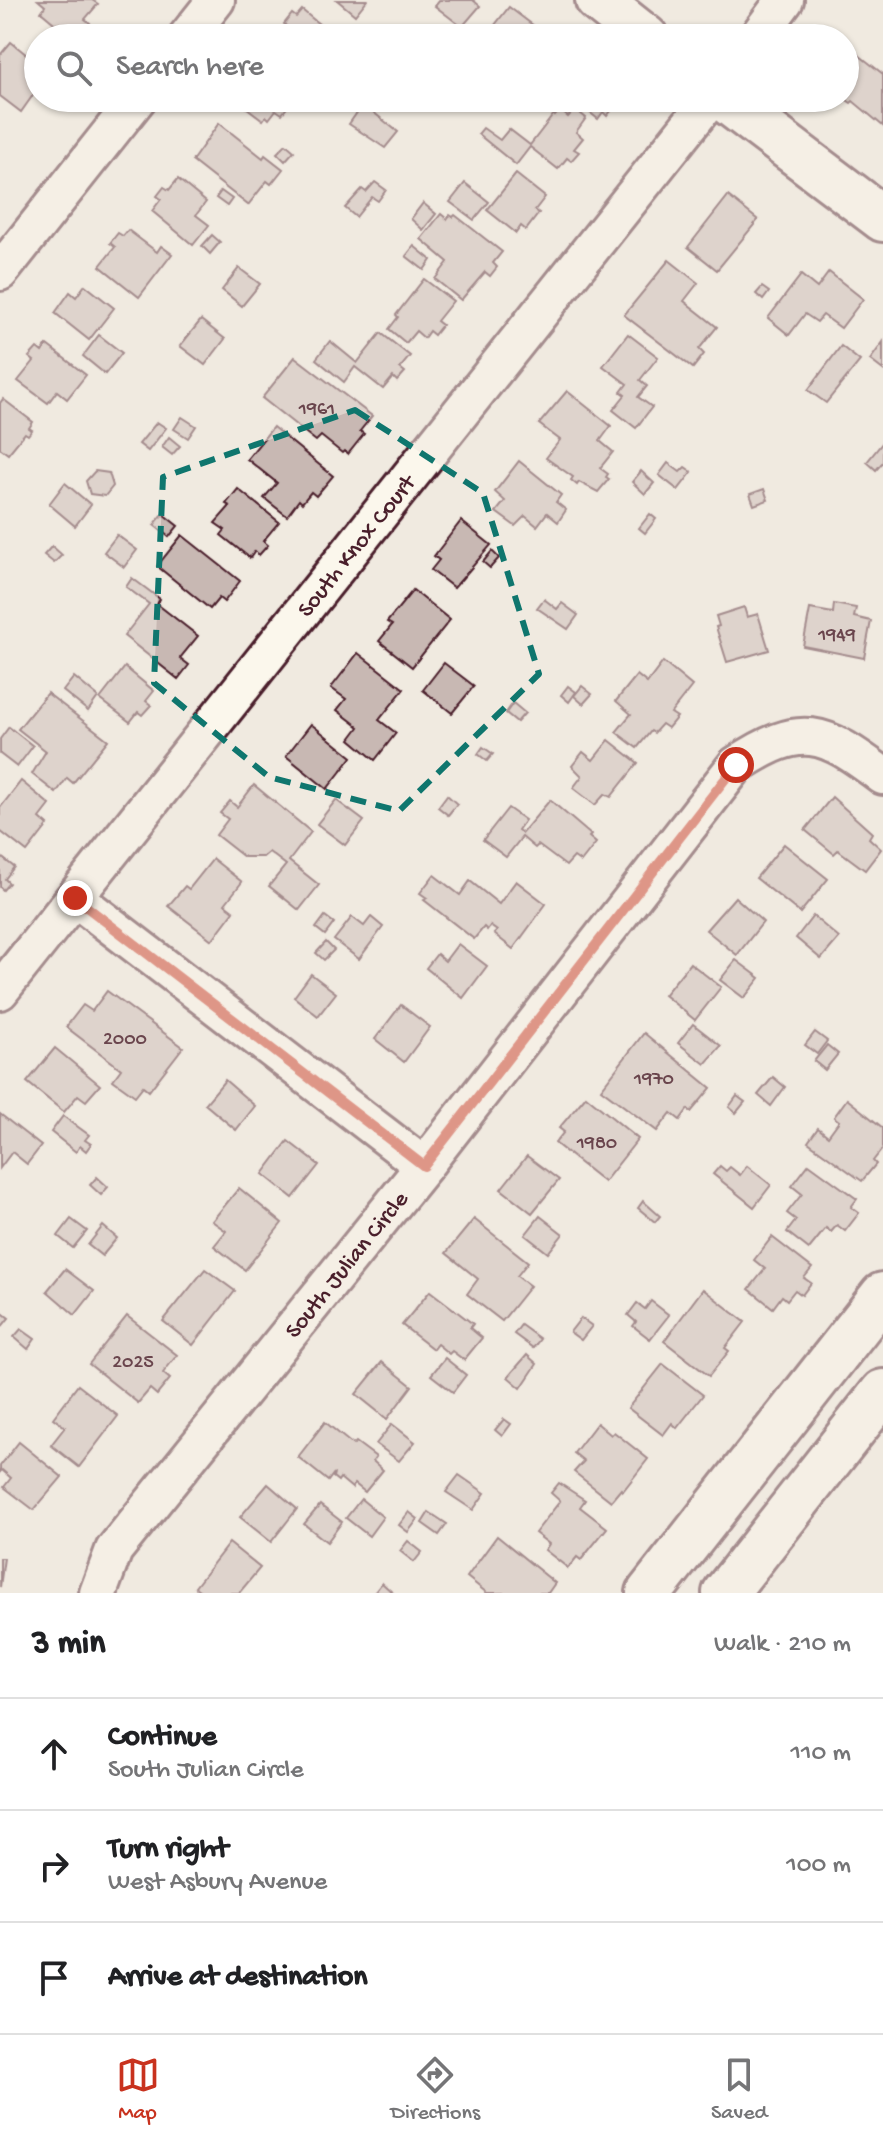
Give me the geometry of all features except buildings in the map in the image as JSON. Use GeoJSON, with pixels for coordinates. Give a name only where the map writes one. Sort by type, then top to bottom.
{"type":"FeatureCollection","features":[{"type":"Feature","properties":{"kind":"street"},"geometry":{"type":"LineString","coordinates":[[197,24],[216,0]]}},
{"type":"Feature","properties":{"kind":"street"},"geometry":{"type":"LineString","coordinates":[[598,0],[628,24]]}},
{"type":"Feature","properties":{"kind":"street"},"geometry":{"type":"LineString","coordinates":[[767,24],[785,0]]}},
{"type":"Feature","properties":{"kind":"street"},"geometry":{"type":"LineString","coordinates":[[0,272],[127,112]]}},
{"type":"Feature","properties":{"kind":"street","name":"South Knox Court"},"geometry":{"type":"LineString","coordinates":[[0,991],[700,112]]}},
{"type":"Feature","properties":{"kind":"street"},"geometry":{"type":"LineString","coordinates":[[742,112],[883,219]]}},
{"type":"Feature","properties":{"kind":"street","name":"South Julian Circle"},"geometry":{"type":"LineString","coordinates":[[98,1593],[114,1550],[424,1166],[736,765],[764,746],[809,735],[844,747],[883,776]]}},
{"type":"Feature","properties":{"kind":"street"},"geometry":{"type":"LineString","coordinates":[[75,898],[424,1166]]}},
{"type":"Feature","properties":{"kind":"street"},"geometry":{"type":"LineString","coordinates":[[649,1593],[883,1295]]}},
{"type":"Feature","properties":{"kind":"street"},"geometry":{"type":"LineString","coordinates":[[725,1593],[883,1392]]}},
{"type":"Feature","properties":{"kind":"highlighted area"},"geometry":{"type":"Polygon","coordinates":[[[355,410],[483,493],[539,674],[399,811],[269,777],[154,683],[163,477],[355,410]]]}},
{"type":"Feature","properties":{"kind":"route"},"geometry":{"type":"LineString","coordinates":[[75,898],[424,1166],[736,765]]}}]}
